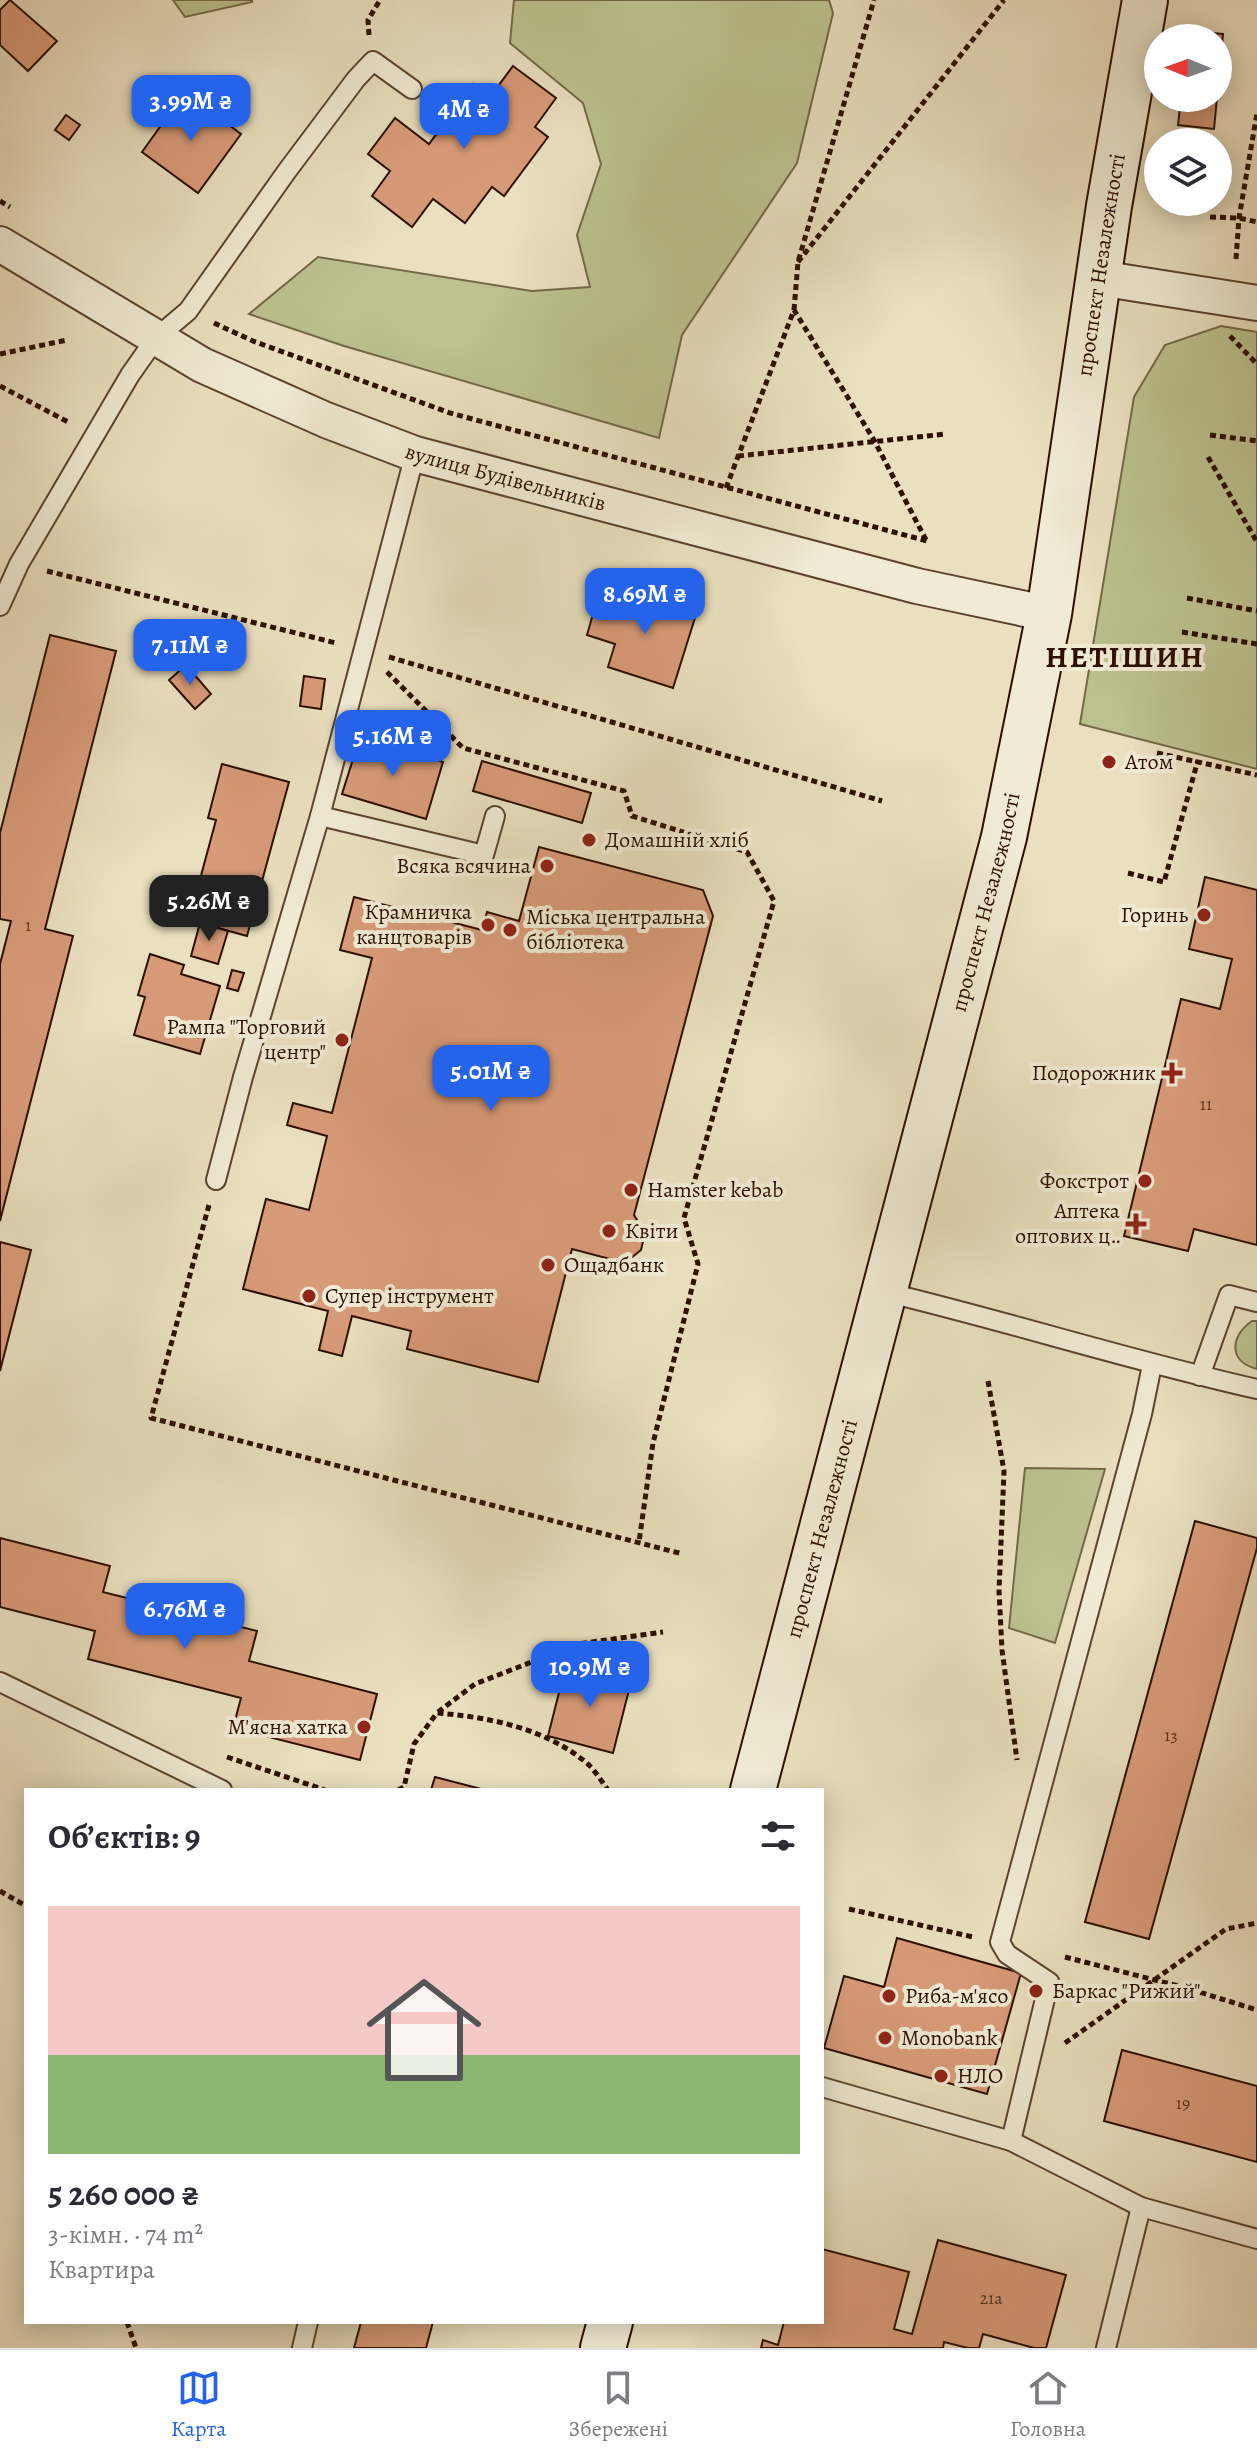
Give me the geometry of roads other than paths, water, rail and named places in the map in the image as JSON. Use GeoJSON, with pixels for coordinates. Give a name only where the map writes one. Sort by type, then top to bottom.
{"type":"FeatureCollection","features":[{"type":"Feature","properties":{"kind":"main road","name":"проспект Незалежності"},"geometry":{"type":"LineString","coordinates":[[754,1788],[1004,837],[1049,614],[1137,1]]}},
{"type":"Feature","properties":{"kind":"main road"},"geometry":{"type":"LineString","coordinates":[[603,2348],[609,2324]]}},
{"type":"Feature","properties":{"kind":"street","name":"вулиця Будівельників"},"geometry":{"type":"LineString","coordinates":[[0,244],[202,365],[415,454],[917,586],[1049,614]]}},
{"type":"Feature","properties":{"kind":"street"},"geometry":{"type":"LineString","coordinates":[[1099,278],[1257,303]]}},
{"type":"Feature","properties":{"kind":"lane"},"geometry":{"type":"LineString","coordinates":[[0,606],[19,564],[130,375],[156,338],[188,311],[356,79],[373,61],[412,89]]}},
{"type":"Feature","properties":{"kind":"lane"},"geometry":{"type":"LineString","coordinates":[[216,1180],[320,816],[415,454]]}},
{"type":"Feature","properties":{"kind":"lane"},"geometry":{"type":"LineString","coordinates":[[320,816],[484,855],[495,816]]}},
{"type":"Feature","properties":{"kind":"lane"},"geometry":{"type":"LineString","coordinates":[[885,1292],[1005,1321],[1152,1365],[1257,1389]]}},
{"type":"Feature","properties":{"kind":"lane"},"geometry":{"type":"LineString","coordinates":[[1200,1376],[1229,1295],[1257,1302]]}},
{"type":"Feature","properties":{"kind":"lane"},"geometry":{"type":"LineString","coordinates":[[1011,2141],[1049,1982],[1007,1954],[1000,1942],[1142,1414],[1152,1365]]}},
{"type":"Feature","properties":{"kind":"lane"},"geometry":{"type":"LineString","coordinates":[[0,1682],[218,1788]]}},
{"type":"Feature","properties":{"kind":"lane"},"geometry":{"type":"LineString","coordinates":[[824,2088],[1011,2141],[1141,2207],[1257,2239]]}},
{"type":"Feature","properties":{"kind":"lane"},"geometry":{"type":"LineString","coordinates":[[1106,2348],[1141,2207]]}},
{"type":"Feature","properties":{"kind":"lane"},"geometry":{"type":"LineString","coordinates":[[302,2348],[308,2324]]}},
{"type":"Feature","properties":{"kind":"place","name":"Атом"},"geometry":{"type":"Point","coordinates":[1109,762]}},
{"type":"Feature","properties":{"kind":"place","name":"Домашній хліб"},"geometry":{"type":"Point","coordinates":[589,840]}},
{"type":"Feature","properties":{"kind":"place","name":"Всяка всячина"},"geometry":{"type":"Point","coordinates":[547,866]}},
{"type":"Feature","properties":{"kind":"place","name":"Горинь"},"geometry":{"type":"Point","coordinates":[1204,915]}},
{"type":"Feature","properties":{"kind":"place","name":"Крамничка канцтоварів"},"geometry":{"type":"Point","coordinates":[488,925]}},
{"type":"Feature","properties":{"kind":"place","name":"Міська центральна бібліотека"},"geometry":{"type":"Point","coordinates":[510,930]}},
{"type":"Feature","properties":{"kind":"place","name":"Рампа \"Торговий центр\""},"geometry":{"type":"Point","coordinates":[342,1040]}},
{"type":"Feature","properties":{"kind":"place","name":"Подорожник"},"geometry":{"type":"Point","coordinates":[1172,1073]}},
{"type":"Feature","properties":{"kind":"place","name":"Фокстрот"},"geometry":{"type":"Point","coordinates":[1145,1181]}},
{"type":"Feature","properties":{"kind":"place","name":"Hamster kebab"},"geometry":{"type":"Point","coordinates":[631,1190]}},
{"type":"Feature","properties":{"kind":"place","name":"Аптека оптових ц‥"},"geometry":{"type":"Point","coordinates":[1136,1224]}},
{"type":"Feature","properties":{"kind":"place","name":"Квіти"},"geometry":{"type":"Point","coordinates":[609,1231]}},
{"type":"Feature","properties":{"kind":"place","name":"Ощадбанк"},"geometry":{"type":"Point","coordinates":[548,1265]}},
{"type":"Feature","properties":{"kind":"place","name":"Супер інструмент"},"geometry":{"type":"Point","coordinates":[309,1296]}},
{"type":"Feature","properties":{"kind":"place","name":"М'ясна хатка"},"geometry":{"type":"Point","coordinates":[364,1727]}},
{"type":"Feature","properties":{"kind":"place","name":"Баркас \"Рижий\""},"geometry":{"type":"Point","coordinates":[1036,1991]}},
{"type":"Feature","properties":{"kind":"place","name":"Риба-м'ясо"},"geometry":{"type":"Point","coordinates":[889,1996]}},
{"type":"Feature","properties":{"kind":"place","name":"Monobank"},"geometry":{"type":"Point","coordinates":[885,2038]}},
{"type":"Feature","properties":{"kind":"place","name":"НЛО"},"geometry":{"type":"Point","coordinates":[941,2076]}},
{"type":"Feature","properties":{"kind":"district","name":"НЕТІШИН"},"geometry":{"type":"Point","coordinates":[1125,657]}}]}
